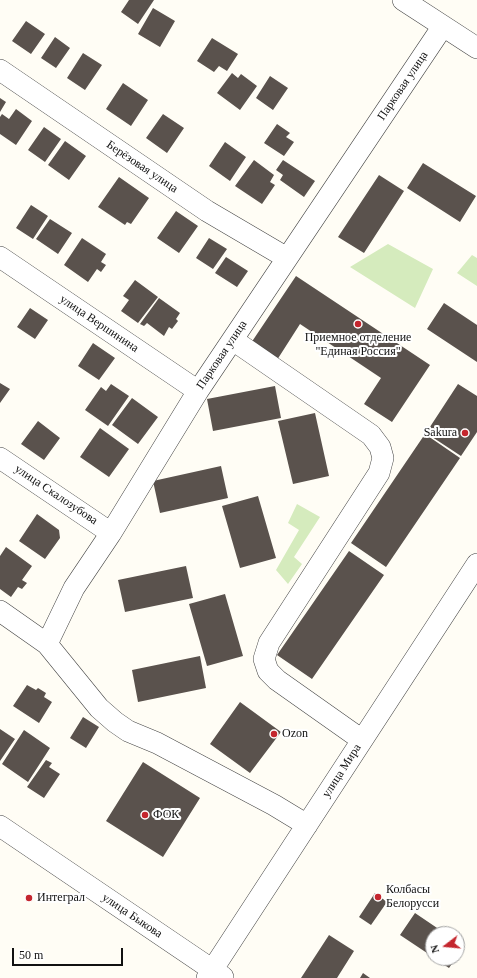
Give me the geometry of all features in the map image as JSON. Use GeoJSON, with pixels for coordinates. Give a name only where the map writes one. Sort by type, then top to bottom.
{"type":"FeatureCollection","features":[{"type":"Feature","properties":{"kind":"street"},"geometry":{"type":"LineString","coordinates":[[403,0],[443,26],[474,39]]}},
{"type":"Feature","properties":{"kind":"street","name":"Парковая улица"},"geometry":{"type":"LineString","coordinates":[[47,644],[74,588],[111,533],[198,391],[443,26]]}},
{"type":"Feature","properties":{"kind":"street","name":"Берёзовая улица"},"geometry":{"type":"LineString","coordinates":[[0,70],[207,211],[287,258]]}},
{"type":"Feature","properties":{"kind":"street","name":"улица Вершинина"},"geometry":{"type":"LineString","coordinates":[[0,257],[198,391]]}},
{"type":"Feature","properties":{"kind":"street"},"geometry":{"type":"LineString","coordinates":[[233,340],[371,436],[380,447],[383,458],[379,474],[269,643],[264,659],[268,671],[277,680],[362,740]]}},
{"type":"Feature","properties":{"kind":"street","name":"улица Скалозубова"},"geometry":{"type":"LineString","coordinates":[[0,458],[111,533]]}},
{"type":"Feature","properties":{"kind":"street","name":"улица Мира"},"geometry":{"type":"LineString","coordinates":[[214,975],[307,825],[477,564]]}},
{"type":"Feature","properties":{"kind":"street"},"geometry":{"type":"LineString","coordinates":[[0,611],[47,644],[99,708],[115,722],[128,731],[157,743],[274,805],[307,825]]}},
{"type":"Feature","properties":{"kind":"street","name":"улица Быкова"},"geometry":{"type":"LineString","coordinates":[[0,826],[214,975]]}},
{"type":"Feature","properties":{"kind":"green space"},"geometry":{"type":"Polygon","coordinates":[[[388,244],[433,269],[415,308],[350,267],[388,244]]]}},
{"type":"Feature","properties":{"kind":"green space"},"geometry":{"type":"Polygon","coordinates":[[[472,255],[477,258],[477,286],[457,273],[472,255]]]}},
{"type":"Feature","properties":{"kind":"green space"},"geometry":{"type":"Polygon","coordinates":[[[297,504],[320,517],[294,557],[302,564],[288,584],[276,570],[299,530],[288,523],[297,504]]]}},
{"type":"Feature","properties":{"kind":"building"},"geometry":{"type":"Polygon","coordinates":[[[129,0],[154,0],[138,24],[121,12],[129,0]]]}},
{"type":"Feature","properties":{"kind":"building"},"geometry":{"type":"Polygon","coordinates":[[[153,8],[175,21],[160,47],[138,34],[153,8]]]}},
{"type":"Feature","properties":{"kind":"building"},"geometry":{"type":"Polygon","coordinates":[[[26,21],[45,34],[31,54],[12,41],[26,21]]]}},
{"type":"Feature","properties":{"kind":"building"},"geometry":{"type":"Polygon","coordinates":[[[55,37],[70,48],[56,68],[41,58],[55,37]]]}},
{"type":"Feature","properties":{"kind":"building"},"geometry":{"type":"Polygon","coordinates":[[[212,38],[238,54],[227,71],[219,66],[214,72],[197,61],[212,38]]]}},
{"type":"Feature","properties":{"kind":"building"},"geometry":{"type":"Polygon","coordinates":[[[83,53],[102,65],[85,90],[67,78],[83,53]]]}},
{"type":"Feature","properties":{"kind":"building"},"geometry":{"type":"Polygon","coordinates":[[[232,73],[238,78],[241,74],[257,86],[240,110],[217,93],[232,73]]]}},
{"type":"Feature","properties":{"kind":"building"},"geometry":{"type":"Polygon","coordinates":[[[270,76],[288,88],[273,110],[256,98],[270,76]]]}},
{"type":"Feature","properties":{"kind":"building"},"geometry":{"type":"Polygon","coordinates":[[[123,83],[148,100],[131,126],[106,109],[123,83]]]}},
{"type":"Feature","properties":{"kind":"building"},"geometry":{"type":"Polygon","coordinates":[[[0,98],[6,102],[0,112],[0,98]]]}},
{"type":"Feature","properties":{"kind":"building"},"geometry":{"type":"Polygon","coordinates":[[[16,109],[32,121],[16,145],[0,134],[0,117],[2,114],[9,119],[16,109]]]}},
{"type":"Feature","properties":{"kind":"building"},"geometry":{"type":"Polygon","coordinates":[[[163,114],[184,128],[167,153],[146,138],[163,114]]]}},
{"type":"Feature","properties":{"kind":"building"},"geometry":{"type":"Polygon","coordinates":[[[277,124],[290,133],[286,137],[294,142],[284,156],[264,143],[277,124]]]}},
{"type":"Feature","properties":{"kind":"building"},"geometry":{"type":"Polygon","coordinates":[[[44,127],[61,139],[45,162],[28,150],[44,127]]]}},
{"type":"Feature","properties":{"kind":"building"},"geometry":{"type":"Polygon","coordinates":[[[65,141],[86,156],[69,180],[48,165],[65,141]]]}},
{"type":"Feature","properties":{"kind":"building"},"geometry":{"type":"Polygon","coordinates":[[[225,142],[246,157],[230,181],[209,166],[225,142]]]}},
{"type":"Feature","properties":{"kind":"building"},"geometry":{"type":"Polygon","coordinates":[[[254,160],[274,175],[270,182],[275,185],[262,204],[235,186],[254,160]]]}},
{"type":"Feature","properties":{"kind":"building"},"geometry":{"type":"Polygon","coordinates":[[[283,160],[315,181],[304,197],[280,180],[283,175],[276,170],[283,160]]]}},
{"type":"Feature","properties":{"kind":"building"},"geometry":{"type":"Polygon","coordinates":[[[423,163],[476,196],[460,222],[407,188],[423,163]]]}},
{"type":"Feature","properties":{"kind":"building"},"geometry":{"type":"Polygon","coordinates":[[[379,175],[404,191],[364,253],[338,237],[379,175]]]}},
{"type":"Feature","properties":{"kind":"building"},"geometry":{"type":"Polygon","coordinates":[[[119,177],[149,198],[131,224],[127,222],[125,225],[98,207],[119,177]]]}},
{"type":"Feature","properties":{"kind":"building"},"geometry":{"type":"Polygon","coordinates":[[[31,205],[48,216],[33,239],[16,228],[31,205]]]}},
{"type":"Feature","properties":{"kind":"building"},"geometry":{"type":"Polygon","coordinates":[[[176,211],[198,226],[179,253],[157,238],[176,211]]]}},
{"type":"Feature","properties":{"kind":"building"},"geometry":{"type":"Polygon","coordinates":[[[50,219],[72,233],[58,254],[36,239],[50,219]]]}},
{"type":"Feature","properties":{"kind":"building"},"geometry":{"type":"Polygon","coordinates":[[[82,238],[106,254],[101,262],[106,265],[101,272],[97,269],[88,282],[64,265],[82,238]]]}},
{"type":"Feature","properties":{"kind":"building"},"geometry":{"type":"Polygon","coordinates":[[[209,238],[227,249],[213,269],[196,258],[209,238]]]}},
{"type":"Feature","properties":{"kind":"building"},"geometry":{"type":"Polygon","coordinates":[[[226,257],[248,271],[237,287],[215,273],[226,257]]]}},
{"type":"Feature","properties":{"kind":"building"},"geometry":{"type":"Polygon","coordinates":[[[296,276],[430,365],[392,422],[364,404],[381,378],[300,324],[277,360],[251,343],[296,276]]]}},
{"type":"Feature","properties":{"kind":"building"},"geometry":{"type":"Polygon","coordinates":[[[135,280],[158,297],[138,323],[121,311],[129,300],[123,296],[135,280]]]}},
{"type":"Feature","properties":{"kind":"building"},"geometry":{"type":"Polygon","coordinates":[[[159,298],[180,313],[176,319],[178,321],[172,329],[169,327],[164,336],[147,323],[144,326],[140,324],[159,298]]]}},
{"type":"Feature","properties":{"kind":"building"},"geometry":{"type":"Polygon","coordinates":[[[444,303],[477,325],[477,362],[427,329],[444,303]]]}},
{"type":"Feature","properties":{"kind":"building"},"geometry":{"type":"Polygon","coordinates":[[[30,308],[48,320],[35,339],[17,327],[30,308]]]}},
{"type":"Feature","properties":{"kind":"building"},"geometry":{"type":"Polygon","coordinates":[[[93,343],[115,358],[99,380],[78,366],[93,343]]]}},
{"type":"Feature","properties":{"kind":"building"},"geometry":{"type":"Polygon","coordinates":[[[0,383],[10,389],[0,403],[0,383]]]}},
{"type":"Feature","properties":{"kind":"building"},"geometry":{"type":"Polygon","coordinates":[[[111,384],[129,396],[108,426],[85,410],[101,387],[106,391],[111,384]]]}},
{"type":"Feature","properties":{"kind":"building"},"geometry":{"type":"Polygon","coordinates":[[[458,384],[477,396],[477,432],[461,456],[426,433],[458,384]]]}},
{"type":"Feature","properties":{"kind":"building"},"geometry":{"type":"Polygon","coordinates":[[[275,386],[281,418],[213,431],[207,399],[275,386]]]}},
{"type":"Feature","properties":{"kind":"building"},"geometry":{"type":"Polygon","coordinates":[[[132,398],[158,417],[138,444],[112,425],[132,398]]]}},
{"type":"Feature","properties":{"kind":"building"},"geometry":{"type":"Polygon","coordinates":[[[315,413],[329,476],[293,484],[278,421],[315,413]]]}},
{"type":"Feature","properties":{"kind":"building"},"geometry":{"type":"Polygon","coordinates":[[[38,421],[60,438],[44,460],[21,444],[38,421]]]}},
{"type":"Feature","properties":{"kind":"building"},"geometry":{"type":"Polygon","coordinates":[[[100,428],[129,449],[109,477],[80,457],[100,428]]]}},
{"type":"Feature","properties":{"kind":"building"},"geometry":{"type":"Polygon","coordinates":[[[425,434],[460,458],[386,567],[351,543],[425,434]]]}},
{"type":"Feature","properties":{"kind":"building"},"geometry":{"type":"Polygon","coordinates":[[[221,466],[228,498],[160,513],[153,481],[221,466]]]}},
{"type":"Feature","properties":{"kind":"building"},"geometry":{"type":"Polygon","coordinates":[[[258,496],[276,558],[240,568],[222,506],[258,496]]]}},
{"type":"Feature","properties":{"kind":"building"},"geometry":{"type":"Polygon","coordinates":[[[37,514],[59,530],[60,538],[45,559],[19,541],[37,514]]]}},
{"type":"Feature","properties":{"kind":"building"},"geometry":{"type":"Polygon","coordinates":[[[6,547],[32,566],[22,580],[27,583],[22,589],[18,587],[11,597],[0,589],[0,556],[6,547]]]}},
{"type":"Feature","properties":{"kind":"building"},"geometry":{"type":"Polygon","coordinates":[[[349,551],[384,575],[312,679],[277,655],[349,551]]]}},
{"type":"Feature","properties":{"kind":"building"},"geometry":{"type":"Polygon","coordinates":[[[186,566],[193,598],[125,612],[118,580],[186,566]]]}},
{"type":"Feature","properties":{"kind":"building"},"geometry":{"type":"Polygon","coordinates":[[[225,594],[243,656],[207,666],[189,604],[225,594]]]}},
{"type":"Feature","properties":{"kind":"building"},"geometry":{"type":"Polygon","coordinates":[[[200,656],[206,688],[138,702],[132,670],[200,656]]]}},
{"type":"Feature","properties":{"kind":"building"},"geometry":{"type":"Polygon","coordinates":[[[27,685],[36,690],[38,688],[46,693],[44,697],[52,702],[39,723],[13,706],[27,685]]]}},
{"type":"Feature","properties":{"kind":"building"},"geometry":{"type":"Polygon","coordinates":[[[240,702],[281,732],[250,773],[210,744],[240,702]]]}},
{"type":"Feature","properties":{"kind":"building"},"geometry":{"type":"Polygon","coordinates":[[[83,717],[99,727],[86,748],[70,738],[83,717]]]}},
{"type":"Feature","properties":{"kind":"building"},"geometry":{"type":"Polygon","coordinates":[[[0,729],[15,739],[0,761],[0,729]]]}},
{"type":"Feature","properties":{"kind":"building"},"geometry":{"type":"Polygon","coordinates":[[[24,730],[50,748],[28,782],[2,764],[24,730]]]}},
{"type":"Feature","properties":{"kind":"building"},"geometry":{"type":"Polygon","coordinates":[[[46,760],[52,763],[49,767],[60,774],[44,798],[27,787],[46,760]]]}},
{"type":"Feature","properties":{"kind":"building"},"geometry":{"type":"Polygon","coordinates":[[[143,762],[200,798],[163,857],[106,821],[143,762]]]}},
{"type":"Feature","properties":{"kind":"building"},"geometry":{"type":"Polygon","coordinates":[[[375,893],[387,902],[371,925],[359,917],[375,893]]]}},
{"type":"Feature","properties":{"kind":"building"},"geometry":{"type":"Polygon","coordinates":[[[415,913],[434,926],[425,926],[425,952],[400,935],[415,913]]]}},
{"type":"Feature","properties":{"kind":"building"},"geometry":{"type":"Polygon","coordinates":[[[329,935],[354,951],[337,978],[301,978],[329,935]]]}},
{"type":"Feature","properties":{"kind":"building"},"geometry":{"type":"Polygon","coordinates":[[[363,973],[370,978],[360,978],[363,973]]]}},
{"type":"Feature","properties":{"kind":"place","name":"Приемное отделение \"Единая Россия\""},"geometry":{"type":"Point","coordinates":[358,324]}},
{"type":"Feature","properties":{"kind":"place","name":"Sakura"},"geometry":{"type":"Point","coordinates":[465,433]}},
{"type":"Feature","properties":{"kind":"place","name":"Ozon"},"geometry":{"type":"Point","coordinates":[274,734]}},
{"type":"Feature","properties":{"kind":"place","name":"ФОК"},"geometry":{"type":"Point","coordinates":[145,815]}},
{"type":"Feature","properties":{"kind":"place","name":"Колбасы Белорусси"},"geometry":{"type":"Point","coordinates":[378,897]}},
{"type":"Feature","properties":{"kind":"place","name":"Интеграл"},"geometry":{"type":"Point","coordinates":[29,898]}}]}
